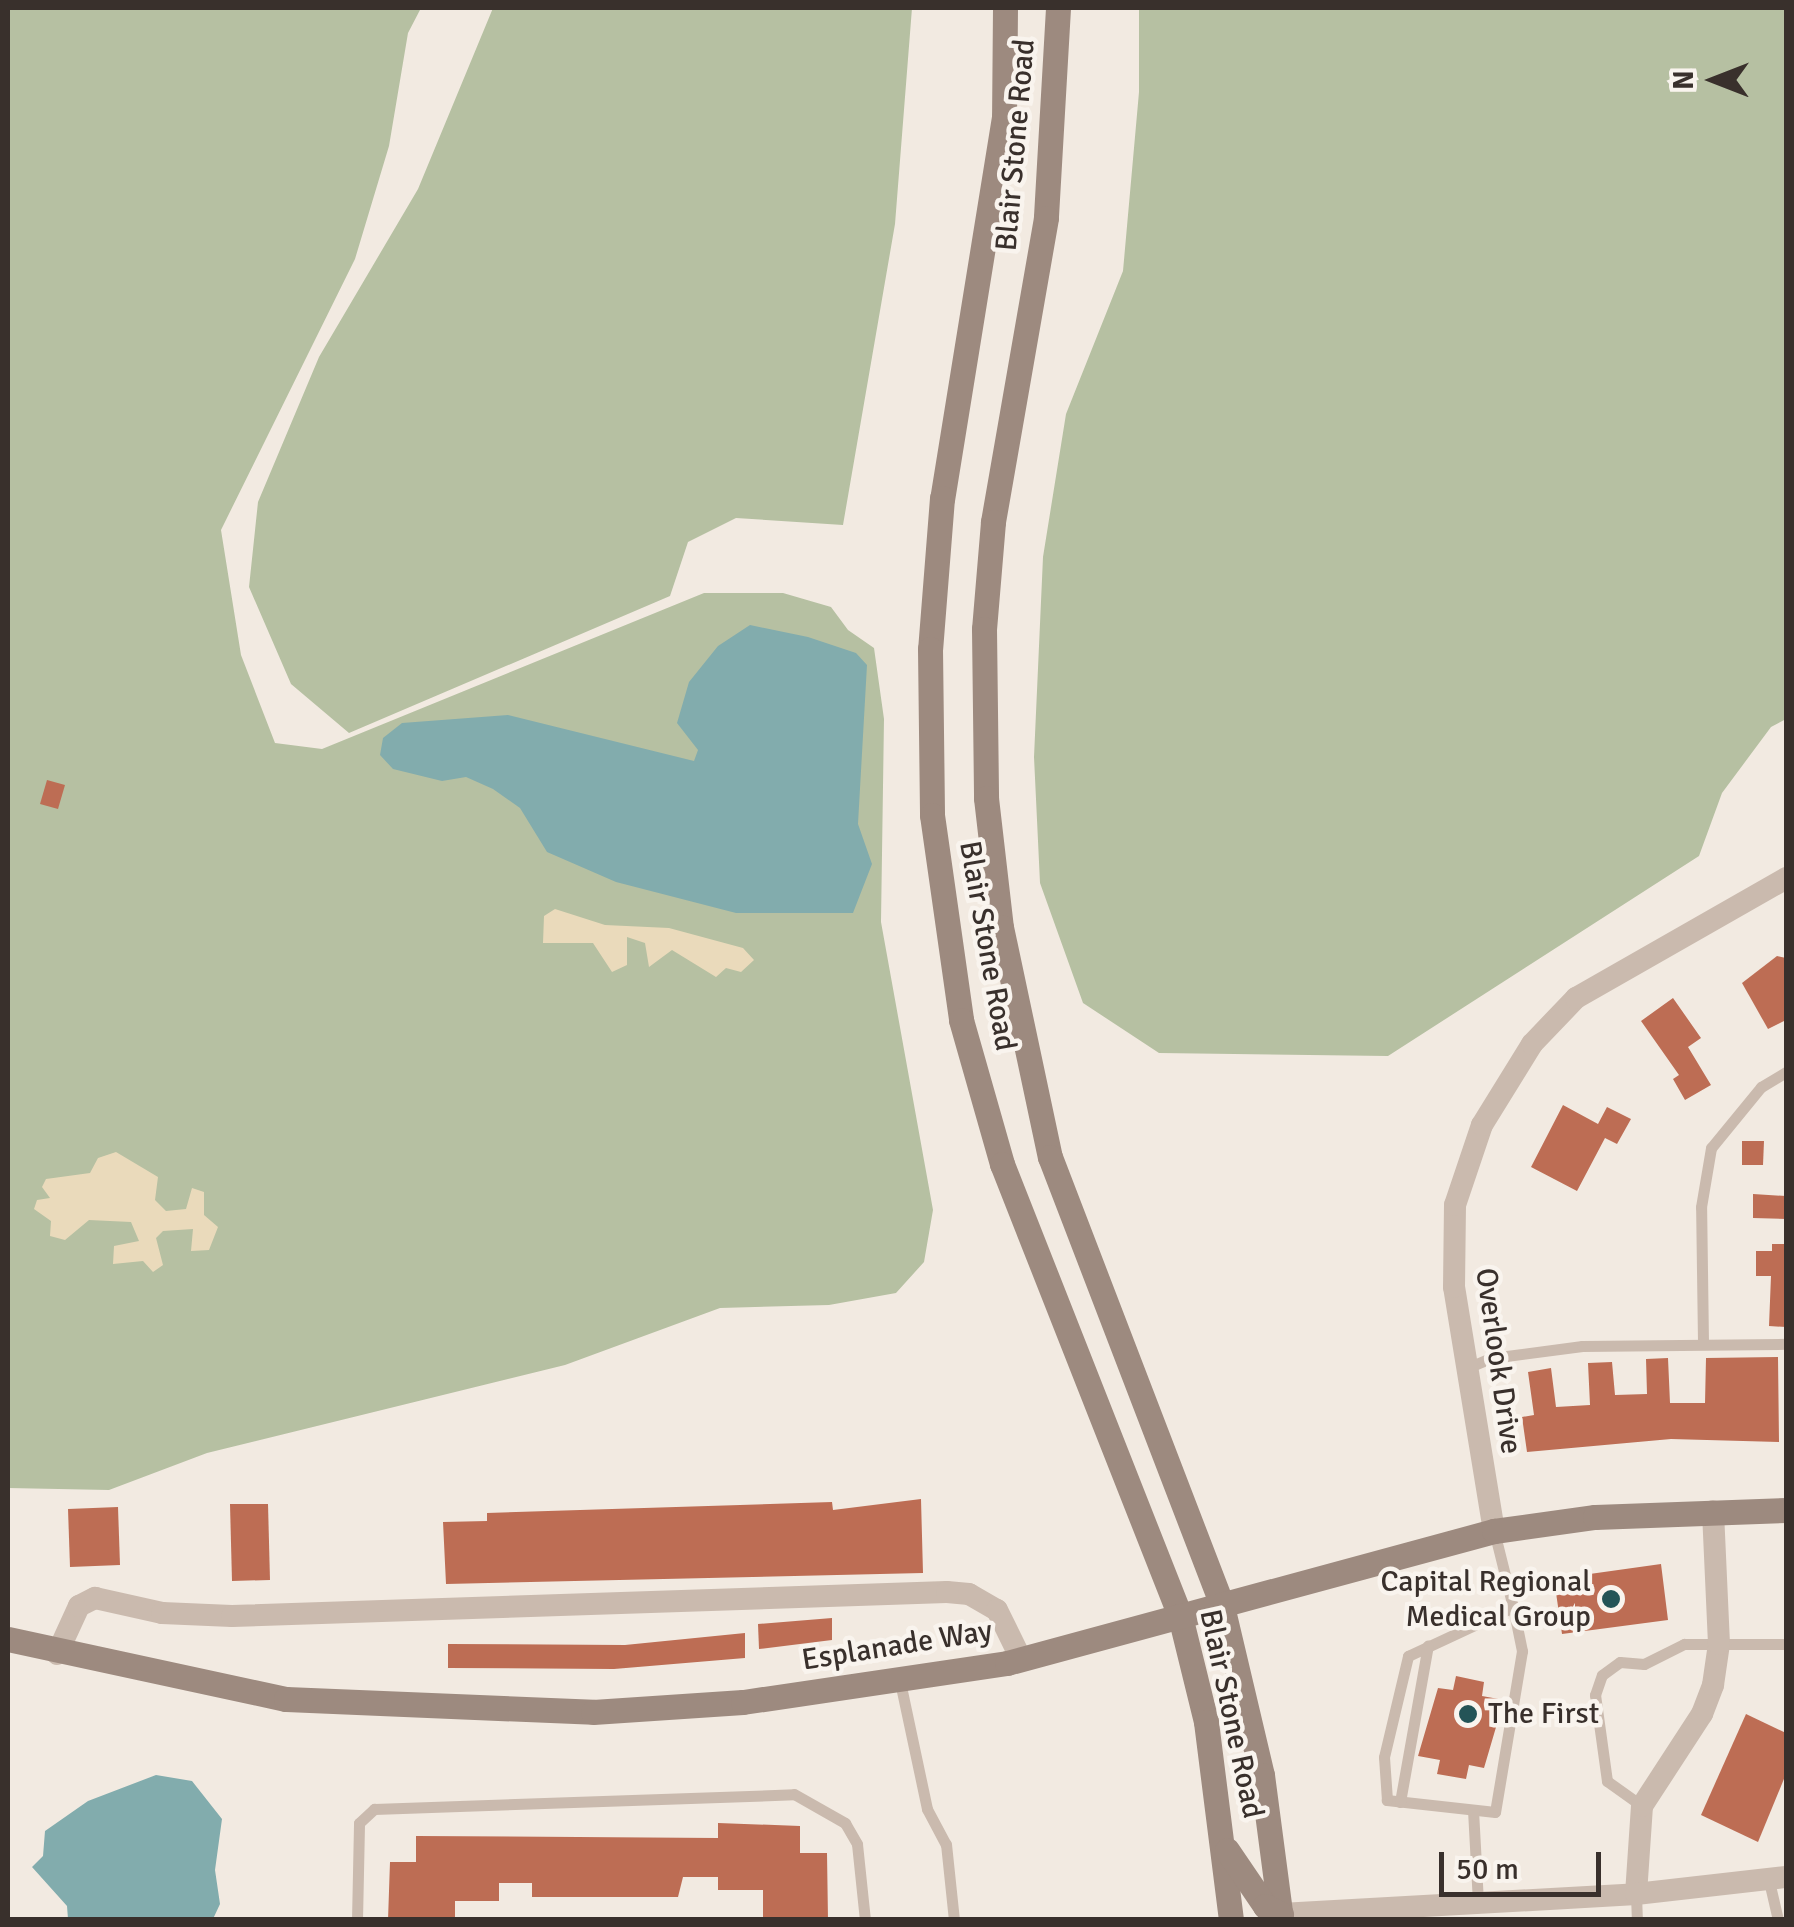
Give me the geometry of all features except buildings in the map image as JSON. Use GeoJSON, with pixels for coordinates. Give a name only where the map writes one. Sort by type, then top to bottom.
{"type":"FeatureCollection","features":[{"type":"Feature","properties":{"kind":"street","name":"Blair Stone Road"},"geometry":{"type":"LineString","coordinates":[[1005,8],[1004,117],[942,498],[930,649],[932,815],[961,1020],[1002,1164],[1180,1616],[1206,1722],[1224,1846],[1226,1914]]}},
{"type":"Feature","properties":{"kind":"street","name":"Blair Stone Road"},"geometry":{"type":"LineString","coordinates":[[1058,8],[1046,218],[993,522],[984,629],[986,798],[1001,927],[1050,1157],[1222,1606],[1262,1775],[1281,1917]]}},
{"type":"Feature","properties":{"kind":"street","name":"Overlook Drive"},"geometry":{"type":"LineString","coordinates":[[1494,1531],[1454,1286],[1455,1206],[1468,1157],[1502,1084],[1576,998],[1786,878]]}},
{"type":"Feature","properties":{"kind":"street","name":"Esplanade Way"},"geometry":{"type":"LineString","coordinates":[[8,1639],[57,1654],[286,1699],[594,1712],[742,1702],[1021,1659],[1494,1531],[1594,1516],[1786,1510]]}},
{"type":"Feature","properties":{"kind":"street"},"geometry":{"type":"LineString","coordinates":[[1636,1894],[1642,1806],[1702,1714],[1719,1644],[1712,1511]]}},
{"type":"Feature","properties":{"kind":"street"},"geometry":{"type":"LineString","coordinates":[[57,1654],[79,1606],[96,1598],[162,1613],[232,1616],[947,1592],[969,1594],[997,1610],[1021,1659]]}},
{"type":"Feature","properties":{"kind":"street"},"geometry":{"type":"LineString","coordinates":[[1224,1846],[1265,1906],[1281,1917],[1425,1913],[1478,1903],[1636,1894],[1778,1879]]}},
{"type":"Feature","properties":{"kind":"lane"},"geometry":{"type":"LineString","coordinates":[[1703,1342],[1700,1220],[1712,1148],[1761,1087],[1786,1072]]}},
{"type":"Feature","properties":{"kind":"lane"},"geometry":{"type":"LineString","coordinates":[[1466,1368],[1491,1358],[1582,1346],[1786,1344]]}},
{"type":"Feature","properties":{"kind":"lane"},"geometry":{"type":"LineString","coordinates":[[1394,1801],[1495,1812],[1522,1651],[1494,1531]]}},
{"type":"Feature","properties":{"kind":"lane"},"geometry":{"type":"LineString","coordinates":[[1394,1801],[1384,1757],[1400,1669],[1428,1645],[1514,1607]]}},
{"type":"Feature","properties":{"kind":"lane"},"geometry":{"type":"LineString","coordinates":[[1642,1806],[1607,1781],[1595,1695],[1602,1675],[1620,1662],[1644,1664],[1684,1644],[1786,1644]]}},
{"type":"Feature","properties":{"kind":"lane"},"geometry":{"type":"LineString","coordinates":[[1394,1801],[1428,1645]]}},
{"type":"Feature","properties":{"kind":"lane"},"geometry":{"type":"LineString","coordinates":[[899,1678],[928,1808],[946,1844],[954,1920]]}},
{"type":"Feature","properties":{"kind":"lane"},"geometry":{"type":"LineString","coordinates":[[357,1920],[358,1823],[374,1808],[794,1794],[828,1808],[851,1834],[864,1920]]}},
{"type":"Feature","properties":{"kind":"lane"},"geometry":{"type":"LineString","coordinates":[[1473,1810],[1478,1903]]}},
{"type":"Feature","properties":{"kind":"lane"},"geometry":{"type":"LineString","coordinates":[[1778,1879],[1778,1920]]}},
{"type":"Feature","properties":{"kind":"lane"},"geometry":{"type":"LineString","coordinates":[[1636,1894],[1637,1920]]}},
{"type":"Feature","properties":{"kind":"green space"},"geometry":{"type":"Polygon","coordinates":[[[8,8],[421,8],[408,33],[389,146],[355,259],[221,530],[241,655],[275,743],[322,749],[704,593],[783,593],[831,607],[848,630],[874,648],[884,719],[881,922],[933,1210],[924,1262],[896,1293],[829,1305],[720,1308],[565,1365],[207,1453],[109,1490],[8,1488],[8,8]]]}},
{"type":"Feature","properties":{"kind":"green space"},"geometry":{"type":"Polygon","coordinates":[[[493,8],[912,8],[895,224],[843,525],[736,518],[688,542],[670,596],[349,733],[291,684],[249,587],[258,502],[319,357],[418,189],[493,8]]]}},
{"type":"Feature","properties":{"kind":"green space"},"geometry":{"type":"Polygon","coordinates":[[[1139,8],[1786,8],[1786,719],[1771,727],[1722,793],[1699,856],[1388,1056],[1159,1053],[1083,1003],[1040,883],[1034,757],[1043,557],[1066,414],[1123,271],[1139,92],[1139,8]]]}},
{"type":"Feature","properties":{"kind":"sand"},"geometry":{"type":"Polygon","coordinates":[[[555,909],[605,925],[669,928],[743,948],[754,960],[741,972],[726,968],[716,977],[672,950],[649,967],[645,943],[627,937],[627,965],[612,972],[593,943],[543,943],[544,916],[555,909]]]}},
{"type":"Feature","properties":{"kind":"sand"},"geometry":{"type":"Polygon","coordinates":[[[116,1152],[158,1177],[155,1200],[166,1211],[186,1209],[192,1188],[204,1192],[204,1215],[218,1227],[209,1250],[191,1251],[193,1229],[163,1231],[156,1238],[163,1265],[153,1272],[143,1261],[113,1264],[114,1246],[139,1241],[131,1222],[89,1220],[65,1240],[50,1236],[51,1221],[34,1209],[37,1200],[50,1198],[42,1187],[46,1179],[90,1173],[98,1158],[116,1152]]]}},
{"type":"Feature","properties":{"kind":"water"},"geometry":{"type":"Polygon","coordinates":[[[750,625],[808,637],[856,653],[867,665],[858,824],[872,864],[853,913],[736,913],[616,882],[547,852],[520,808],[493,789],[466,777],[442,781],[393,769],[380,755],[383,738],[402,723],[508,715],[694,761],[698,750],[677,723],[689,682],[718,646],[750,625]]]}},
{"type":"Feature","properties":{"kind":"water"},"geometry":{"type":"Polygon","coordinates":[[[156,1775],[192,1781],[222,1819],[215,1870],[220,1904],[213,1919],[68,1919],[67,1906],[32,1867],[43,1856],[45,1831],[88,1801],[156,1775]]]}},
{"type":"Feature","properties":{"kind":"place","name":"Capital Regional Medical Group"},"geometry":{"type":"Point","coordinates":[1611,1599]}},
{"type":"Feature","properties":{"kind":"place","name":"The First"},"geometry":{"type":"Point","coordinates":[1468,1714]}}]}
